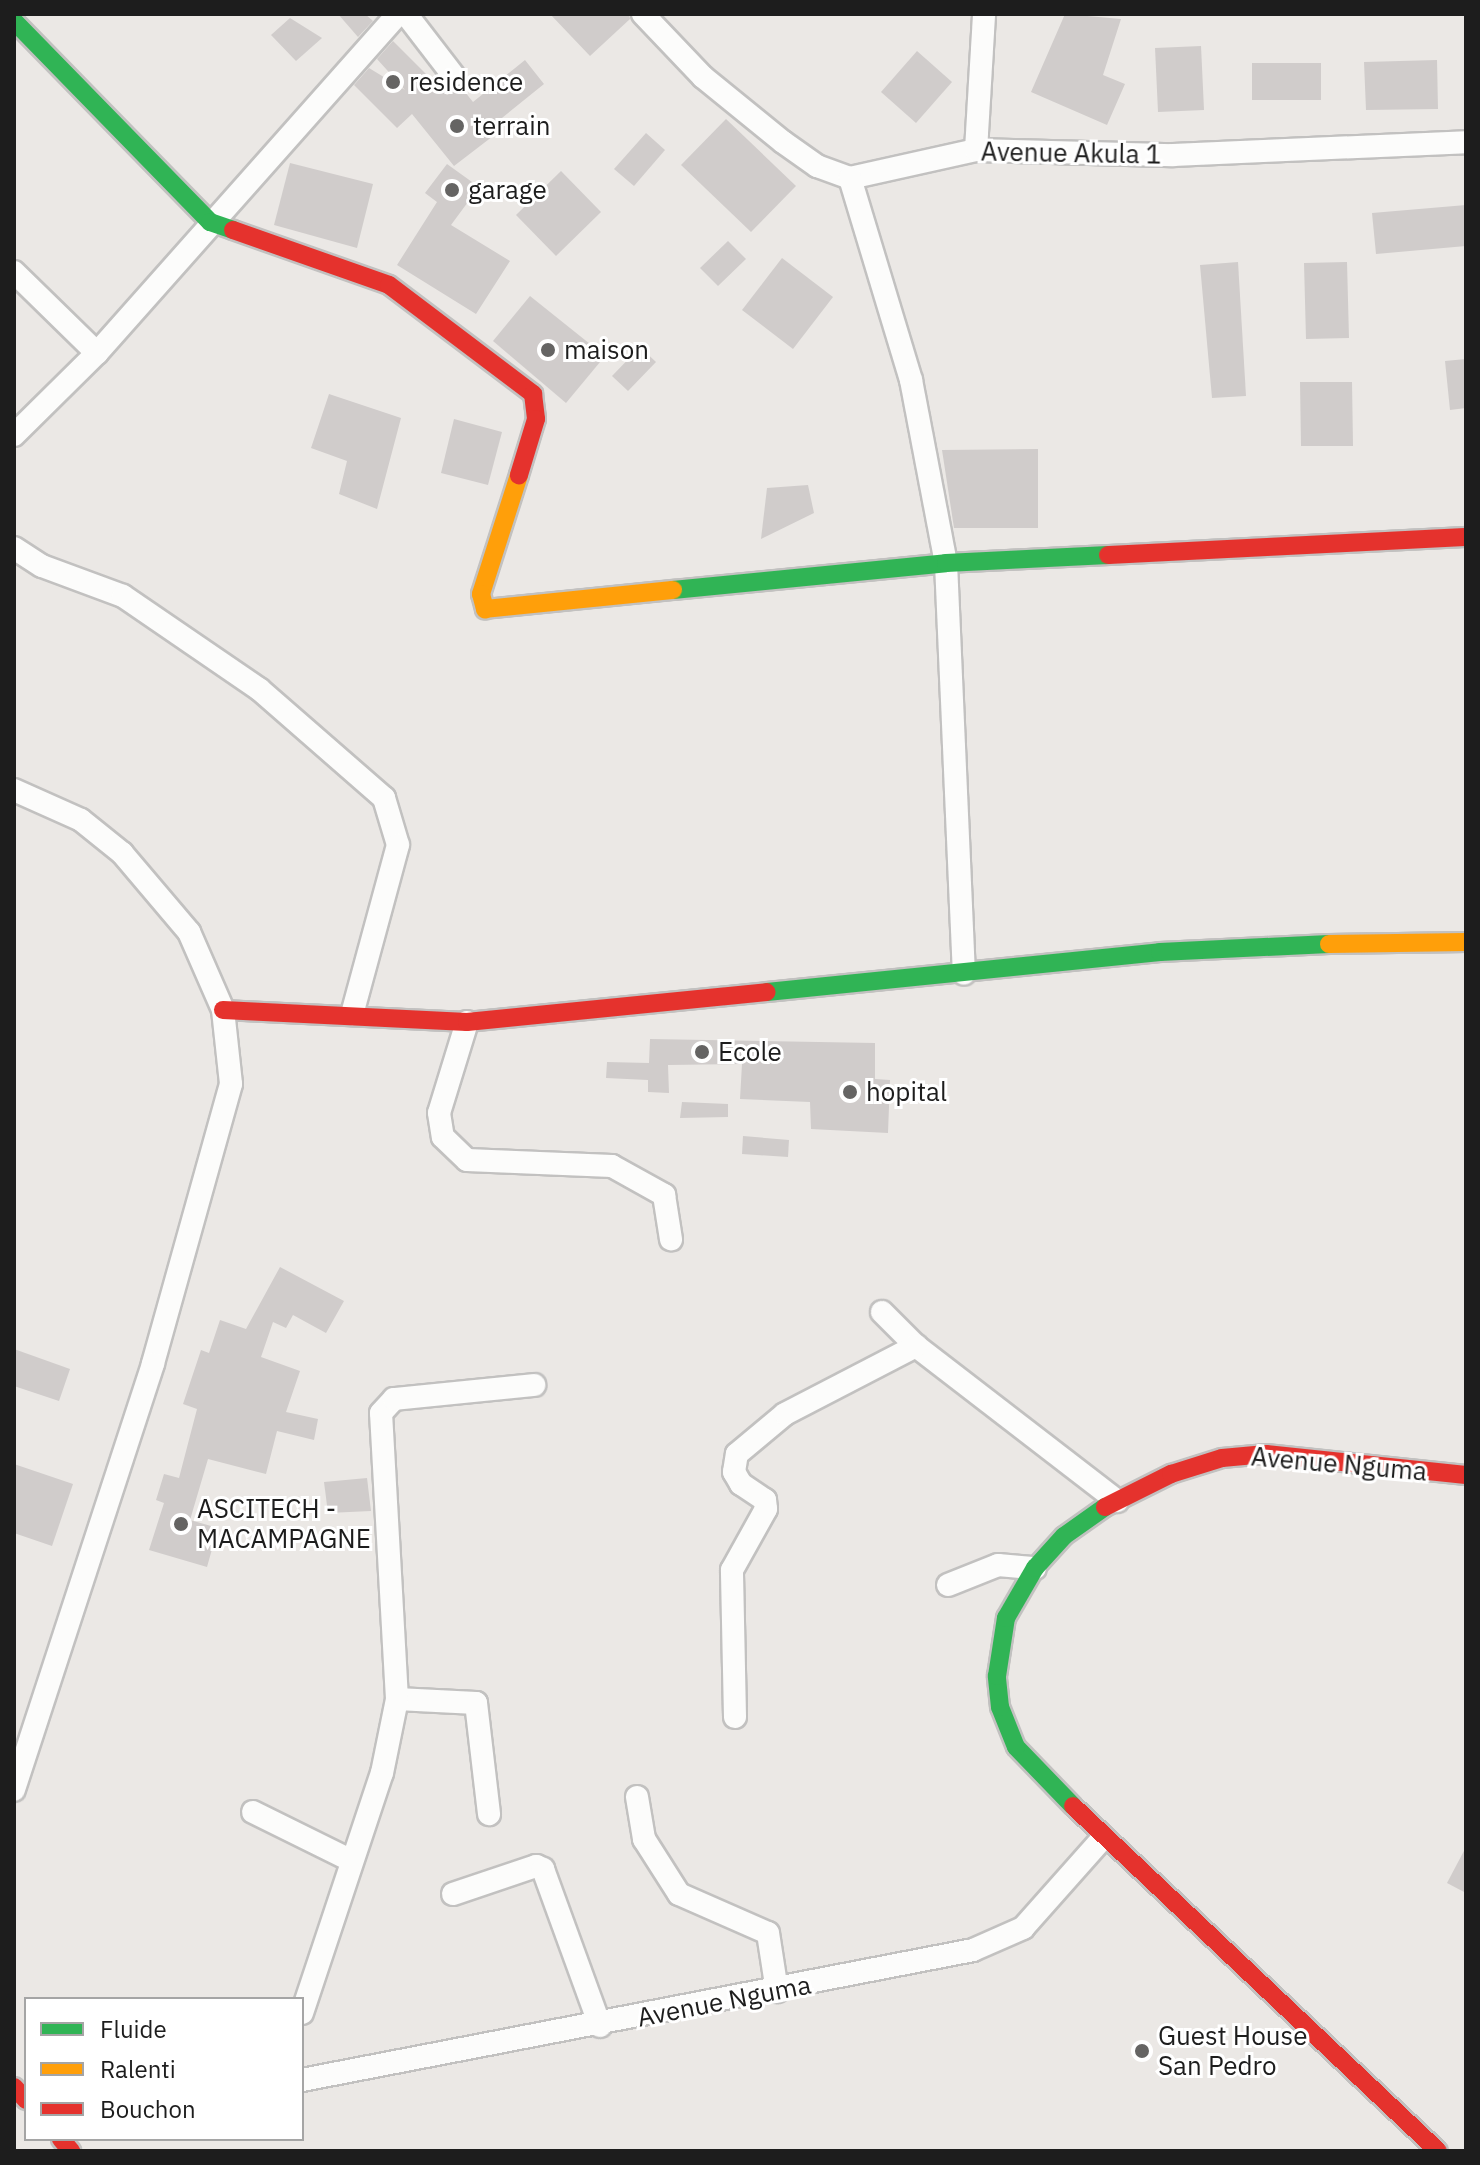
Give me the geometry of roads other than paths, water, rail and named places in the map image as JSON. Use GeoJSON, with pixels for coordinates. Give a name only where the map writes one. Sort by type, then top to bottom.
{"type":"FeatureCollection","features":[{"type":"Feature","properties":{"kind":"street"},"geometry":{"type":"LineString","coordinates":[[14,435],[97,353],[210,222],[398,14]]}},
{"type":"Feature","properties":{"kind":"street"},"geometry":{"type":"LineString","coordinates":[[406,14],[453,75]]}},
{"type":"Feature","properties":{"kind":"street"},"geometry":{"type":"LineString","coordinates":[[643,14],[703,77],[783,142],[817,166],[850,178],[911,380],[946,563],[964,974]]}},
{"type":"Feature","properties":{"kind":"street"},"geometry":{"type":"LineString","coordinates":[[976,150],[984,14]]}},
{"type":"Feature","properties":{"kind":"street"},"geometry":{"type":"LineString","coordinates":[[14,21],[210,222],[389,285],[533,394],[536,419],[481,594],[485,609],[946,563],[1466,537]]}},
{"type":"Feature","properties":{"kind":"street","name":"Avenue Akula 1"},"geometry":{"type":"LineString","coordinates":[[850,178],[976,150],[1173,155],[1466,142]]}},
{"type":"Feature","properties":{"kind":"street"},"geometry":{"type":"LineString","coordinates":[[14,272],[97,353]]}},
{"type":"Feature","properties":{"kind":"street"},"geometry":{"type":"LineString","coordinates":[[14,548],[42,566],[123,596],[259,689],[384,798],[398,845],[352,1014]]}},
{"type":"Feature","properties":{"kind":"street"},"geometry":{"type":"LineString","coordinates":[[14,790],[81,820],[122,853],[189,932],[223,1010],[230,1073],[227,1110],[153,1364],[14,1790]]}},
{"type":"Feature","properties":{"kind":"street"},"geometry":{"type":"LineString","coordinates":[[223,1010],[467,1022],[1265,945],[1466,942]]}},
{"type":"Feature","properties":{"kind":"street"},"geometry":{"type":"LineString","coordinates":[[467,1022],[439,1113],[443,1137],[467,1160],[612,1166],[664,1195],[671,1239]]}},
{"type":"Feature","properties":{"kind":"street"},"geometry":{"type":"LineString","coordinates":[[882,1312],[916,1346],[1117,1501]]}},
{"type":"Feature","properties":{"kind":"street"},"geometry":{"type":"LineString","coordinates":[[735,1717],[732,1570],[766,1509],[765,1500],[741,1484],[734,1472],[737,1454],[785,1414],[916,1346]]}},
{"type":"Feature","properties":{"kind":"street"},"geometry":{"type":"LineString","coordinates":[[304,2007],[386,1759],[397,1699],[381,1413],[394,1399],[534,1385]]}},
{"type":"Feature","properties":{"kind":"street","name":"Avenue Nguma"},"geometry":{"type":"LineString","coordinates":[[1438,2151],[1103,1838],[1025,1758],[1000,1707],[997,1676],[1006,1618],[1035,1568],[1064,1536],[1117,1501],[1222,1458],[1266,1454],[1466,1475]]}},
{"type":"Feature","properties":{"kind":"street"},"geometry":{"type":"LineString","coordinates":[[948,1585],[998,1565],[1035,1568]]}},
{"type":"Feature","properties":{"kind":"street"},"geometry":{"type":"LineString","coordinates":[[397,1699],[476,1703],[489,1814]]}},
{"type":"Feature","properties":{"kind":"street"},"geometry":{"type":"LineString","coordinates":[[637,1797],[644,1839],[679,1894],[768,1933],[777,1991]]}},
{"type":"Feature","properties":{"kind":"street"},"geometry":{"type":"LineString","coordinates":[[253,1812],[352,1861]]}},
{"type":"Feature","properties":{"kind":"street","name":"Avenue Nguma"},"geometry":{"type":"LineString","coordinates":[[304,2080],[600,2026],[998,1943],[1038,1913],[1103,1838]]}},
{"type":"Feature","properties":{"kind":"street"},"geometry":{"type":"LineString","coordinates":[[453,1894],[541,1867],[600,2026]]}},
{"type":"Feature","properties":{"kind":"place","name":"residence"},"geometry":{"type":"Point","coordinates":[393,82]}},
{"type":"Feature","properties":{"kind":"place","name":"terrain"},"geometry":{"type":"Point","coordinates":[457,126]}},
{"type":"Feature","properties":{"kind":"place","name":"garage"},"geometry":{"type":"Point","coordinates":[452,190]}},
{"type":"Feature","properties":{"kind":"place","name":"maison"},"geometry":{"type":"Point","coordinates":[548,350]}},
{"type":"Feature","properties":{"kind":"place","name":"Ecole"},"geometry":{"type":"Point","coordinates":[702,1052]}},
{"type":"Feature","properties":{"kind":"place","name":"hopital"},"geometry":{"type":"Point","coordinates":[850,1092]}},
{"type":"Feature","properties":{"kind":"place","name":"ASCITECH - MACAMPAGNE"},"geometry":{"type":"Point","coordinates":[181,1524]}},
{"type":"Feature","properties":{"kind":"place","name":"Guest House San Pedro"},"geometry":{"type":"Point","coordinates":[1142,2051]}}]}
